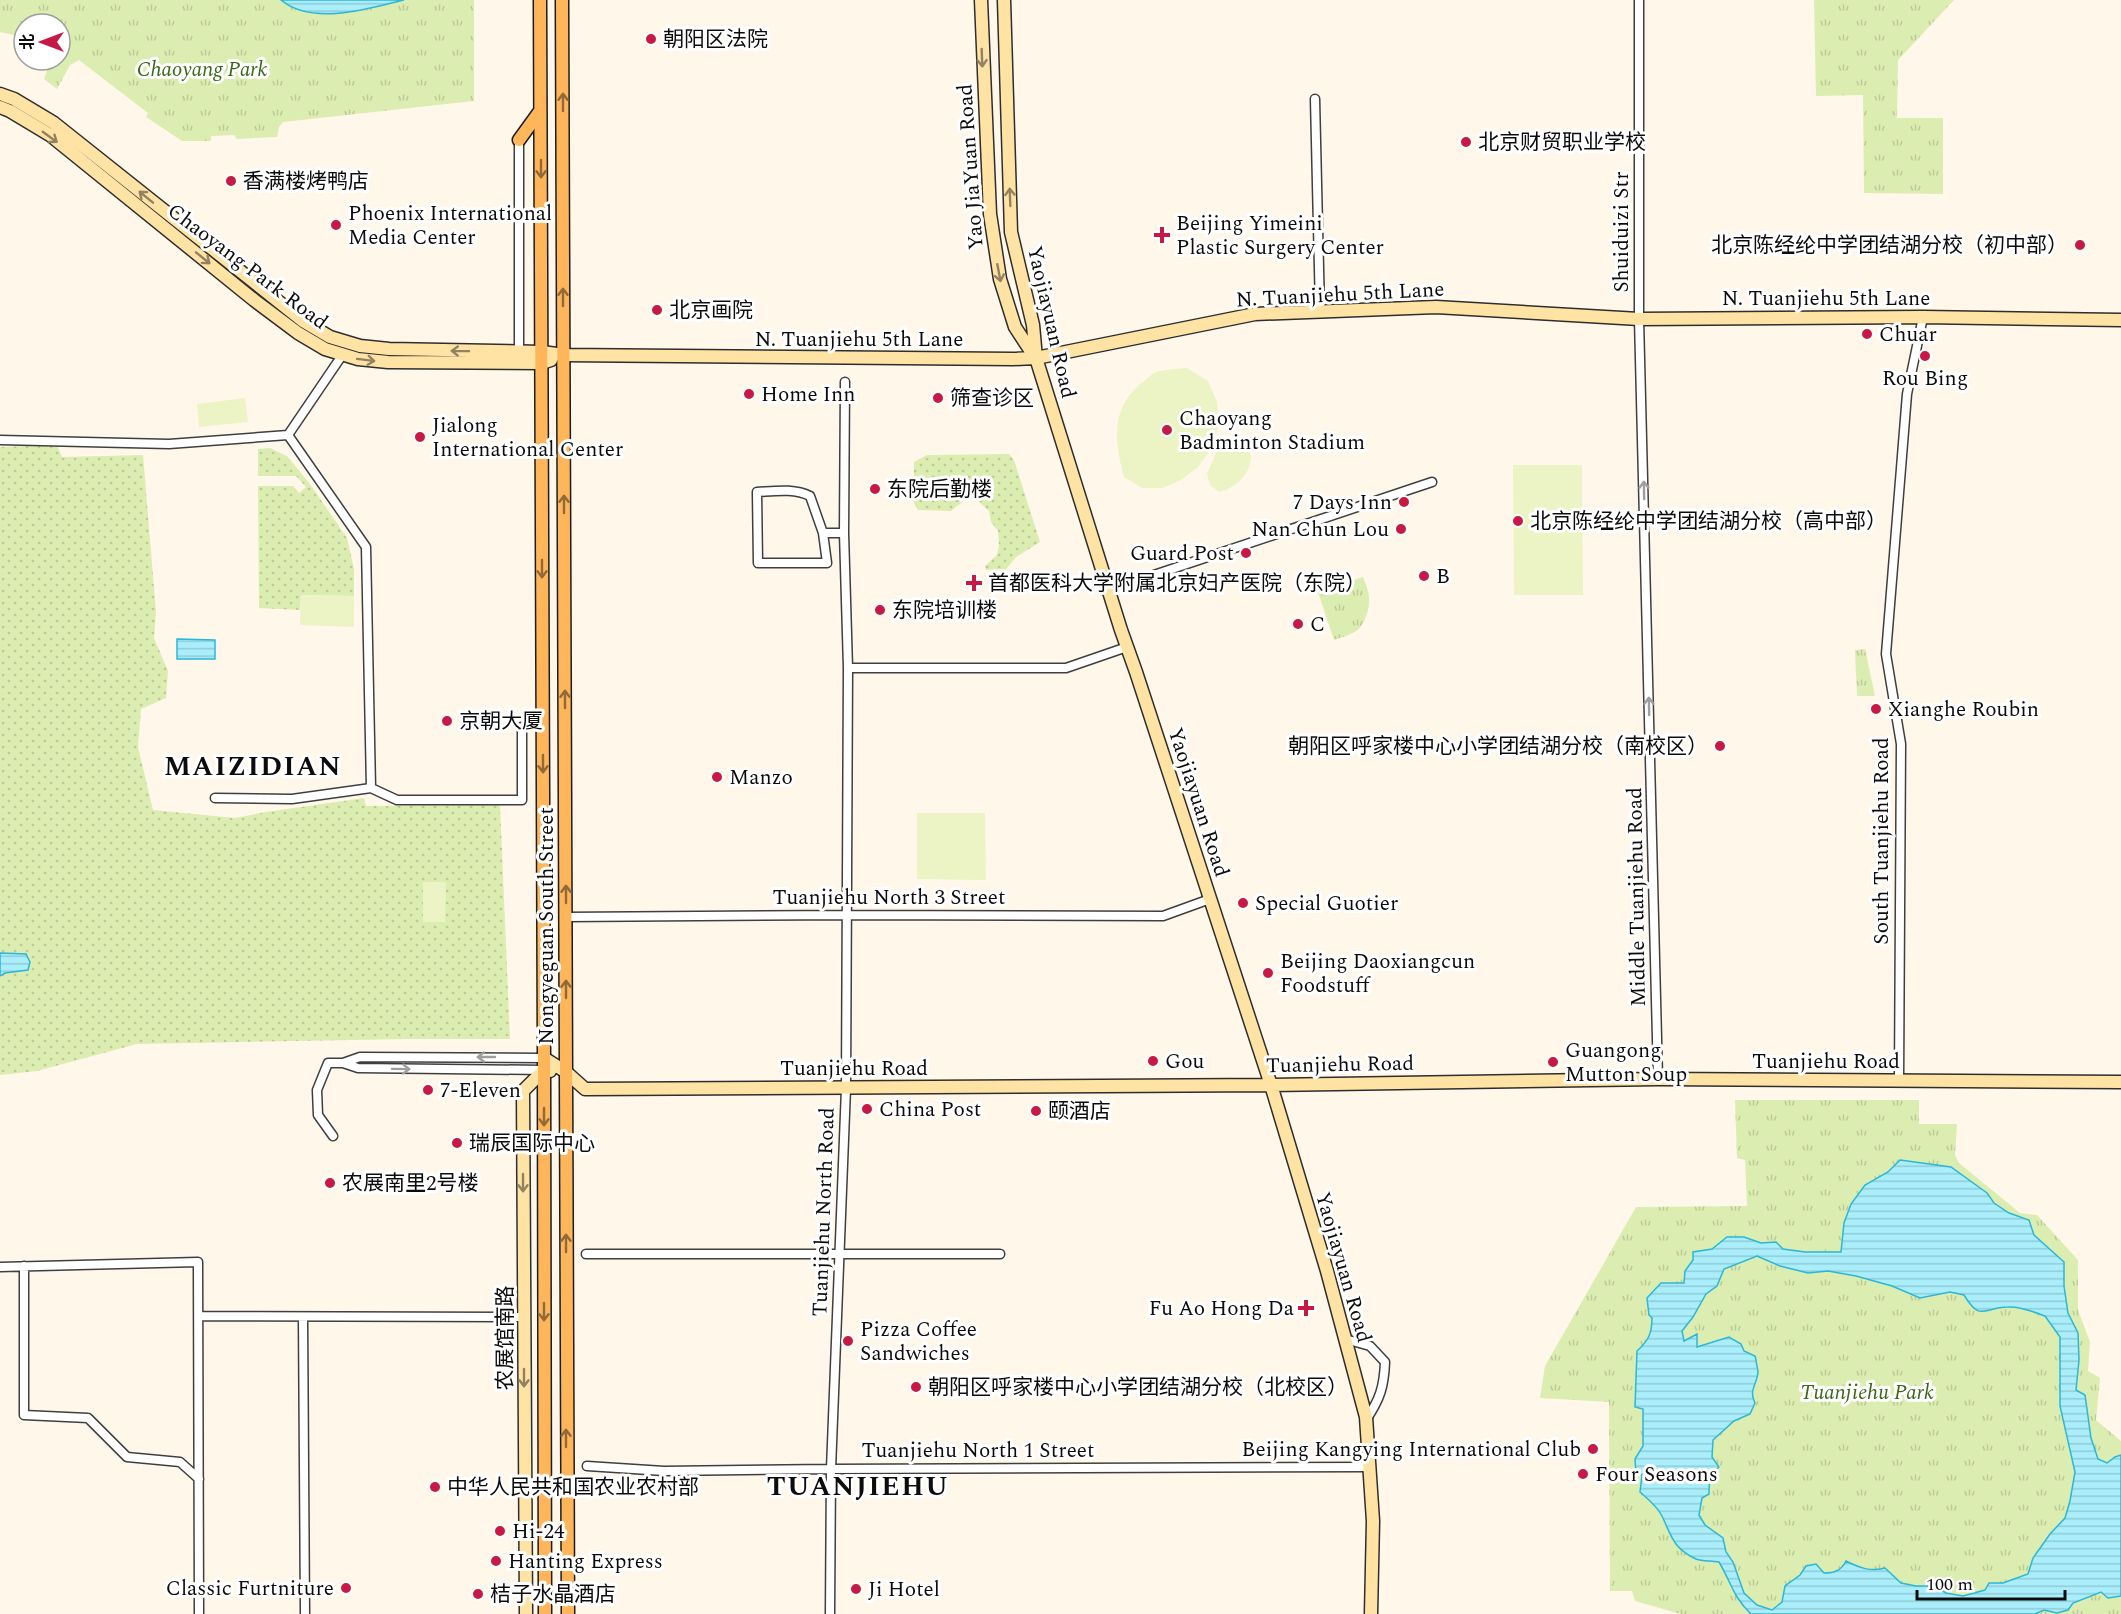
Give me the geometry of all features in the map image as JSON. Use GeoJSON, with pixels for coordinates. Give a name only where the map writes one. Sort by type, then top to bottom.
{"type":"FeatureCollection","features":[{"type":"Feature","properties":{"kind":"main road","name":"Nongyeguan South Street"},"geometry":{"type":"LineString","coordinates":[[540,0],[544,1064]]}},
{"type":"Feature","properties":{"kind":"main road","name":"Nongyeguan South Street"},"geometry":{"type":"LineString","coordinates":[[562,0],[568,1614]]}},
{"type":"Feature","properties":{"kind":"main road"},"geometry":{"type":"LineString","coordinates":[[519,140],[540,111]]}},
{"type":"Feature","properties":{"kind":"main road","name":"农展馆南路"},"geometry":{"type":"LineString","coordinates":[[544,1064],[545,1614]]}},
{"type":"Feature","properties":{"kind":"street","name":"Yao JiaYuan Road"},"geometry":{"type":"LineString","coordinates":[[981,0],[990,214],[993,236],[1000,279],[1015,327],[1036,358]]}},
{"type":"Feature","properties":{"kind":"street","name":"Yaojiayuan Road"},"geometry":{"type":"LineString","coordinates":[[1004,0],[1011,232],[1033,325],[1036,358],[1127,648],[1271,1085],[1345,1339],[1366,1420],[1373,1521],[1371,1614]]}},
{"type":"Feature","properties":{"kind":"street","name":"Shuiduizi Str"},"geometry":{"type":"LineString","coordinates":[[1639,319],[1640,0]]}},
{"type":"Feature","properties":{"kind":"street","name":"Chaoyang Park Road"},"geometry":{"type":"LineString","coordinates":[[0,94],[14,99],[54,123],[259,288],[303,321],[330,337],[360,346],[389,349],[519,352],[542,358]]}},
{"type":"Feature","properties":{"kind":"street"},"geometry":{"type":"LineString","coordinates":[[1315,99],[1320,311]]}},
{"type":"Feature","properties":{"kind":"street","name":"Chaoyang Park Road"},"geometry":{"type":"LineString","coordinates":[[0,107],[50,135],[298,333],[325,349],[358,359],[388,362],[542,358]]}},
{"type":"Feature","properties":{"kind":"street"},"geometry":{"type":"LineString","coordinates":[[519,140],[519,352]]}},
{"type":"Feature","properties":{"kind":"street","name":"N. Tuanjiehu 5th Lane"},"geometry":{"type":"LineString","coordinates":[[542,358],[564,355],[1036,358],[1255,314],[1436,307],[1639,319],[1923,317],[2121,320]]}},
{"type":"Feature","properties":{"kind":"street","name":"South Tuanjiehu Road"},"geometry":{"type":"LineString","coordinates":[[1899,1080],[1901,744],[1886,654],[1907,394],[1923,317]]}},
{"type":"Feature","properties":{"kind":"street","name":"Middle Tuanjiehu Road"},"geometry":{"type":"LineString","coordinates":[[1639,319],[1658,1079]]}},
{"type":"Feature","properties":{"kind":"street"},"geometry":{"type":"LineString","coordinates":[[288,435],[343,354]]}},
{"type":"Feature","properties":{"kind":"street","name":"Tuanjiehu North Road"},"geometry":{"type":"LineString","coordinates":[[830,1614],[831,1469],[846,1088],[848,915],[848,668],[844,533],[844,382]]}},
{"type":"Feature","properties":{"kind":"street"},"geometry":{"type":"LineString","coordinates":[[0,440],[169,444],[288,435]]}},
{"type":"Feature","properties":{"kind":"street"},"geometry":{"type":"LineString","coordinates":[[288,435],[366,547],[371,788]]}},
{"type":"Feature","properties":{"kind":"street"},"geometry":{"type":"LineString","coordinates":[[1110,590],[1432,482]]}},
{"type":"Feature","properties":{"kind":"street"},"geometry":{"type":"LineString","coordinates":[[794,491],[810,496],[823,533],[826,563],[758,563],[757,492],[794,491]]}},
{"type":"Feature","properties":{"kind":"street"},"geometry":{"type":"LineString","coordinates":[[823,533],[844,533]]}},
{"type":"Feature","properties":{"kind":"street"},"geometry":{"type":"LineString","coordinates":[[848,668],[1066,668],[1127,648]]}},
{"type":"Feature","properties":{"kind":"street"},"geometry":{"type":"LineString","coordinates":[[215,798],[292,800],[371,788],[397,801],[522,800],[522,727],[543,724]]}},
{"type":"Feature","properties":{"kind":"street","name":"Tuanjiehu North 3 Street"},"geometry":{"type":"LineString","coordinates":[[566,917],[1163,916],[1209,899]]}},
{"type":"Feature","properties":{"kind":"street"},"geometry":{"type":"LineString","coordinates":[[333,1137],[318,1115],[317,1090],[328,1063],[343,1064],[360,1057],[544,1064]]}},
{"type":"Feature","properties":{"kind":"street","name":"Tuanjiehu Road"},"geometry":{"type":"LineString","coordinates":[[544,1064],[566,1072],[585,1089],[1271,1085],[1658,1079],[2121,1082]]}},
{"type":"Feature","properties":{"kind":"street","name":"农展馆南路"},"geometry":{"type":"LineString","coordinates":[[526,1614],[523,1091],[544,1064]]}},
{"type":"Feature","properties":{"kind":"street"},"geometry":{"type":"LineString","coordinates":[[586,1254],[840,1252],[1000,1254]]}},
{"type":"Feature","properties":{"kind":"street"},"geometry":{"type":"LineString","coordinates":[[0,1267],[198,1262],[200,1614]]}},
{"type":"Feature","properties":{"kind":"street"},"geometry":{"type":"LineString","coordinates":[[24,1266],[24,1415],[88,1418],[127,1457],[180,1462],[199,1479]]}},
{"type":"Feature","properties":{"kind":"street"},"geometry":{"type":"LineString","coordinates":[[199,1316],[524,1317]]}},
{"type":"Feature","properties":{"kind":"street"},"geometry":{"type":"LineString","coordinates":[[303,1317],[305,1614]]}},
{"type":"Feature","properties":{"kind":"street"},"geometry":{"type":"LineString","coordinates":[[1345,1339],[1370,1346],[1385,1362],[1384,1383],[1378,1401],[1366,1420]]}},
{"type":"Feature","properties":{"kind":"street","name":"Tuanjiehu North 1 Street"},"geometry":{"type":"LineString","coordinates":[[586,1466],[664,1471],[1370,1467]]}},
{"type":"Feature","properties":{"kind":"green space","name":"Chaoyang Park"},"geometry":{"type":"Polygon","coordinates":[[[0,0],[474,0],[474,101],[283,122],[279,127],[277,137],[236,139],[235,135],[211,136],[211,141],[182,141],[146,117],[148,113],[79,60],[72,64],[72,12],[12,12],[12,34],[0,32],[0,0]]]}},
{"type":"Feature","properties":{"kind":"green space"},"geometry":{"type":"Polygon","coordinates":[[[1814,0],[1954,0],[1898,60],[1897,118],[1943,118],[1943,194],[1864,193],[1863,95],[1816,96],[1814,0]]]}},
{"type":"Feature","properties":{"kind":"green space","name":"Chaoyang Park"},"geometry":{"type":"Polygon","coordinates":[[[47,72],[66,72],[57,89],[44,79],[47,72]]]}},
{"type":"Feature","properties":{"kind":"green space","name":"Chaoyang Badminton Stadium"},"geometry":{"type":"Polygon","coordinates":[[[1187,368],[1208,381],[1217,402],[1219,424],[1212,448],[1198,467],[1181,480],[1162,488],[1142,488],[1124,477],[1118,452],[1117,428],[1123,406],[1139,385],[1154,373],[1187,368]]]}},
{"type":"Feature","properties":{"kind":"green space"},"geometry":{"type":"Polygon","coordinates":[[[245,398],[248,422],[199,427],[197,404],[245,398]]]}},
{"type":"Feature","properties":{"kind":"green space"},"geometry":{"type":"Polygon","coordinates":[[[1235,437],[1245,443],[1250,451],[1249,468],[1237,483],[1219,492],[1210,485],[1207,474],[1217,451],[1226,440],[1235,437]]]}},
{"type":"Feature","properties":{"kind":"green space"},"geometry":{"type":"Polygon","coordinates":[[[57,445],[62,457],[143,455],[156,612],[154,638],[168,671],[166,698],[141,709],[138,747],[153,810],[235,818],[364,798],[366,806],[500,805],[510,1039],[137,1044],[37,1071],[0,1075],[0,447],[57,445]]]}},
{"type":"Feature","properties":{"kind":"green space"},"geometry":{"type":"Polygon","coordinates":[[[270,448],[287,456],[310,484],[347,538],[354,569],[354,596],[301,595],[300,610],[259,608],[258,486],[293,486],[299,493],[306,487],[296,476],[258,476],[258,449],[270,448]]]}},
{"type":"Feature","properties":{"kind":"green space"},"geometry":{"type":"Polygon","coordinates":[[[1009,454],[1014,460],[1040,542],[1016,557],[1006,569],[986,570],[985,566],[997,555],[999,546],[998,531],[991,522],[989,511],[976,499],[966,499],[951,511],[918,510],[914,503],[914,462],[927,455],[1009,454]]]}},
{"type":"Feature","properties":{"kind":"green space"},"geometry":{"type":"Polygon","coordinates":[[[1513,465],[1582,465],[1583,595],[1514,595],[1513,465]]]}},
{"type":"Feature","properties":{"kind":"green space"},"geometry":{"type":"Polygon","coordinates":[[[1363,577],[1369,601],[1363,623],[1357,631],[1334,640],[1318,592],[1363,577]]]}},
{"type":"Feature","properties":{"kind":"green space"},"geometry":{"type":"Polygon","coordinates":[[[301,595],[354,596],[354,627],[300,625],[301,595]]]}},
{"type":"Feature","properties":{"kind":"green space"},"geometry":{"type":"Polygon","coordinates":[[[1865,649],[1875,696],[1857,696],[1855,650],[1865,649]]]}},
{"type":"Feature","properties":{"kind":"green space"},"geometry":{"type":"Polygon","coordinates":[[[917,813],[985,813],[986,880],[917,879],[917,813]]]}},
{"type":"Feature","properties":{"kind":"green space"},"geometry":{"type":"Polygon","coordinates":[[[423,882],[446,882],[445,922],[423,922],[423,882]]]}},
{"type":"Feature","properties":{"kind":"green space","name":"Tuanjiehu Park"},"geometry":{"type":"Polygon","coordinates":[[[1735,1100],[1919,1100],[1919,1124],[1957,1124],[1955,1155],[1959,1163],[2020,1213],[2037,1215],[2078,1260],[2078,1310],[2090,1342],[2088,1371],[2100,1378],[2096,1420],[2121,1441],[2121,1614],[1681,1614],[1635,1601],[1632,1591],[1610,1591],[1609,1402],[1540,1398],[1545,1366],[1636,1207],[1747,1206],[1745,1160],[1737,1158],[1735,1100]]]}},
{"type":"Feature","properties":{"kind":"water"},"geometry":{"type":"Polygon","coordinates":[[[281,0],[404,0],[357,11],[324,14],[294,8],[281,0]]]}},
{"type":"Feature","properties":{"kind":"water"},"geometry":{"type":"Polygon","coordinates":[[[177,639],[215,640],[215,659],[177,659],[177,639]]]}},
{"type":"Feature","properties":{"kind":"water"},"geometry":{"type":"Polygon","coordinates":[[[0,953],[26,954],[30,962],[28,970],[5,973],[0,976],[0,953]]]}},
{"type":"Feature","properties":{"kind":"water"},"geometry":{"type":"Polygon","coordinates":[[[1900,1160],[1951,1167],[1987,1193],[1994,1203],[2009,1213],[2029,1220],[2034,1235],[2064,1262],[2064,1286],[2068,1313],[2078,1333],[2079,1360],[2076,1390],[2085,1395],[2091,1438],[2098,1459],[2107,1463],[2121,1455],[2121,1596],[2108,1598],[2101,1592],[2073,1603],[2068,1610],[2057,1613],[2044,1610],[2035,1614],[1751,1614],[1736,1595],[1719,1562],[1699,1560],[1682,1551],[1674,1541],[1658,1509],[1640,1492],[1642,1475],[1636,1475],[1635,1459],[1643,1446],[1643,1409],[1635,1407],[1637,1351],[1647,1340],[1651,1328],[1652,1318],[1649,1315],[1647,1298],[1661,1283],[1684,1283],[1685,1271],[1693,1260],[1693,1252],[1712,1249],[1727,1237],[1744,1237],[1761,1243],[1776,1242],[1783,1249],[1805,1252],[1841,1252],[1844,1223],[1851,1204],[1865,1185],[1888,1172],[1900,1160]],[[1757,1256],[1724,1269],[1717,1286],[1706,1294],[1682,1331],[1684,1341],[1697,1334],[1697,1347],[1729,1337],[1741,1344],[1744,1351],[1755,1356],[1758,1371],[1753,1390],[1755,1403],[1750,1414],[1734,1421],[1713,1440],[1712,1457],[1719,1467],[1710,1479],[1709,1494],[1702,1498],[1699,1515],[1705,1525],[1723,1538],[1726,1552],[1733,1562],[1744,1593],[1757,1605],[1772,1610],[1782,1602],[1785,1586],[1800,1575],[1806,1566],[1816,1564],[1824,1573],[1831,1573],[1837,1571],[1846,1561],[1865,1569],[1885,1568],[1901,1583],[1934,1586],[1946,1593],[1963,1596],[1985,1590],[1989,1583],[2003,1583],[2028,1574],[2033,1558],[2065,1518],[2075,1472],[2060,1406],[2060,1337],[2045,1316],[2013,1307],[1983,1312],[1975,1309],[1964,1295],[1950,1292],[1920,1298],[1892,1286],[1856,1276],[1828,1271],[1808,1273],[1780,1266],[1757,1256]]]}},
{"type":"Feature","properties":{"kind":"place","name":"朝阳区法院"},"geometry":{"type":"Point","coordinates":[651,39]}},
{"type":"Feature","properties":{"kind":"place","name":"北京财贸职业学校"},"geometry":{"type":"Point","coordinates":[1466,142]}},
{"type":"Feature","properties":{"kind":"place","name":"香满楼烤鸭店"},"geometry":{"type":"Point","coordinates":[231,181]}},
{"type":"Feature","properties":{"kind":"place","name":"Phoenix International Media Center"},"geometry":{"type":"Point","coordinates":[336,225]}},
{"type":"Feature","properties":{"kind":"place","name":"Beijing Yimeini Plastic Surgery Center"},"geometry":{"type":"Point","coordinates":[1162,235]}},
{"type":"Feature","properties":{"kind":"place","name":"北京陈经纶中学团结湖分校（初中部）"},"geometry":{"type":"Point","coordinates":[2080,245]}},
{"type":"Feature","properties":{"kind":"place","name":"北京画院"},"geometry":{"type":"Point","coordinates":[657,310]}},
{"type":"Feature","properties":{"kind":"place","name":"Chuar"},"geometry":{"type":"Point","coordinates":[1867,334]}},
{"type":"Feature","properties":{"kind":"place","name":"Rou Bing"},"geometry":{"type":"Point","coordinates":[1925,356]}},
{"type":"Feature","properties":{"kind":"place","name":"Home Inn"},"geometry":{"type":"Point","coordinates":[749,394]}},
{"type":"Feature","properties":{"kind":"place","name":"筛查诊区"},"geometry":{"type":"Point","coordinates":[938,398]}},
{"type":"Feature","properties":{"kind":"place","name":"Chaoyang Badminton Stadium"},"geometry":{"type":"Point","coordinates":[1167,430]}},
{"type":"Feature","properties":{"kind":"place","name":"Jialong International Center"},"geometry":{"type":"Point","coordinates":[420,437]}},
{"type":"Feature","properties":{"kind":"place","name":"东院后勤楼"},"geometry":{"type":"Point","coordinates":[875,489]}},
{"type":"Feature","properties":{"kind":"place","name":"7 Days Inn"},"geometry":{"type":"Point","coordinates":[1404,502]}},
{"type":"Feature","properties":{"kind":"place","name":"北京陈经纶中学团结湖分校（高中部）"},"geometry":{"type":"Point","coordinates":[1518,521]}},
{"type":"Feature","properties":{"kind":"place","name":"Nan Chun Lou"},"geometry":{"type":"Point","coordinates":[1401,529]}},
{"type":"Feature","properties":{"kind":"place","name":"Guard Post"},"geometry":{"type":"Point","coordinates":[1246,553]}},
{"type":"Feature","properties":{"kind":"place","name":"B"},"geometry":{"type":"Point","coordinates":[1424,576]}},
{"type":"Feature","properties":{"kind":"place","name":"首都医科大学附属北京妇产医院（东院）"},"geometry":{"type":"Point","coordinates":[974,583]}},
{"type":"Feature","properties":{"kind":"place","name":"东院培训楼"},"geometry":{"type":"Point","coordinates":[880,610]}},
{"type":"Feature","properties":{"kind":"place","name":"C"},"geometry":{"type":"Point","coordinates":[1298,624]}},
{"type":"Feature","properties":{"kind":"place","name":"Xianghe Roubin"},"geometry":{"type":"Point","coordinates":[1876,709]}},
{"type":"Feature","properties":{"kind":"place","name":"京朝大厦"},"geometry":{"type":"Point","coordinates":[447,721]}},
{"type":"Feature","properties":{"kind":"place","name":"朝阳区呼家楼中心小学团结湖分校（南校区）"},"geometry":{"type":"Point","coordinates":[1720,746]}},
{"type":"Feature","properties":{"kind":"place","name":"Manzo"},"geometry":{"type":"Point","coordinates":[717,777]}},
{"type":"Feature","properties":{"kind":"place","name":"Special Guotier"},"geometry":{"type":"Point","coordinates":[1243,903]}},
{"type":"Feature","properties":{"kind":"place","name":"Beijing Daoxiangcun Foodstuff"},"geometry":{"type":"Point","coordinates":[1268,973]}},
{"type":"Feature","properties":{"kind":"place","name":"Gou"},"geometry":{"type":"Point","coordinates":[1153,1061]}},
{"type":"Feature","properties":{"kind":"place","name":"Guangong Mutton Soup"},"geometry":{"type":"Point","coordinates":[1553,1062]}},
{"type":"Feature","properties":{"kind":"place","name":"7-Eleven"},"geometry":{"type":"Point","coordinates":[428,1090]}},
{"type":"Feature","properties":{"kind":"place","name":"China Post"},"geometry":{"type":"Point","coordinates":[867,1109]}},
{"type":"Feature","properties":{"kind":"place","name":"颐酒店"},"geometry":{"type":"Point","coordinates":[1036,1111]}},
{"type":"Feature","properties":{"kind":"place","name":"瑞辰国际中心"},"geometry":{"type":"Point","coordinates":[457,1143]}},
{"type":"Feature","properties":{"kind":"place","name":"农展南里2号楼"},"geometry":{"type":"Point","coordinates":[330,1183]}},
{"type":"Feature","properties":{"kind":"place","name":"Fu Ao Hong Da"},"geometry":{"type":"Point","coordinates":[1306,1308]}},
{"type":"Feature","properties":{"kind":"place","name":"Pizza Coffee Sandwiches"},"geometry":{"type":"Point","coordinates":[848,1341]}},
{"type":"Feature","properties":{"kind":"place","name":"朝阳区呼家楼中心小学团结湖分校（北校区）"},"geometry":{"type":"Point","coordinates":[916,1387]}},
{"type":"Feature","properties":{"kind":"place","name":"Beijing Kangying International Club"},"geometry":{"type":"Point","coordinates":[1593,1449]}},
{"type":"Feature","properties":{"kind":"place","name":"Four Seasons"},"geometry":{"type":"Point","coordinates":[1583,1474]}},
{"type":"Feature","properties":{"kind":"place","name":"中华人民共和国农业农村部"},"geometry":{"type":"Point","coordinates":[435,1487]}},
{"type":"Feature","properties":{"kind":"place","name":"Hi-24"},"geometry":{"type":"Point","coordinates":[500,1531]}},
{"type":"Feature","properties":{"kind":"place","name":"Hanting Express"},"geometry":{"type":"Point","coordinates":[496,1561]}},
{"type":"Feature","properties":{"kind":"place","name":"Classic Furtniture"},"geometry":{"type":"Point","coordinates":[346,1588]}},
{"type":"Feature","properties":{"kind":"place","name":"Ji Hotel"},"geometry":{"type":"Point","coordinates":[856,1589]}},
{"type":"Feature","properties":{"kind":"place","name":"桔子水晶酒店"},"geometry":{"type":"Point","coordinates":[478,1594]}},
{"type":"Feature","properties":{"kind":"district","name":"MAIZIDIAN"},"geometry":{"type":"Point","coordinates":[253,766]}},
{"type":"Feature","properties":{"kind":"district","name":"TUANJIEHU"},"geometry":{"type":"Point","coordinates":[858,1486]}}]}
